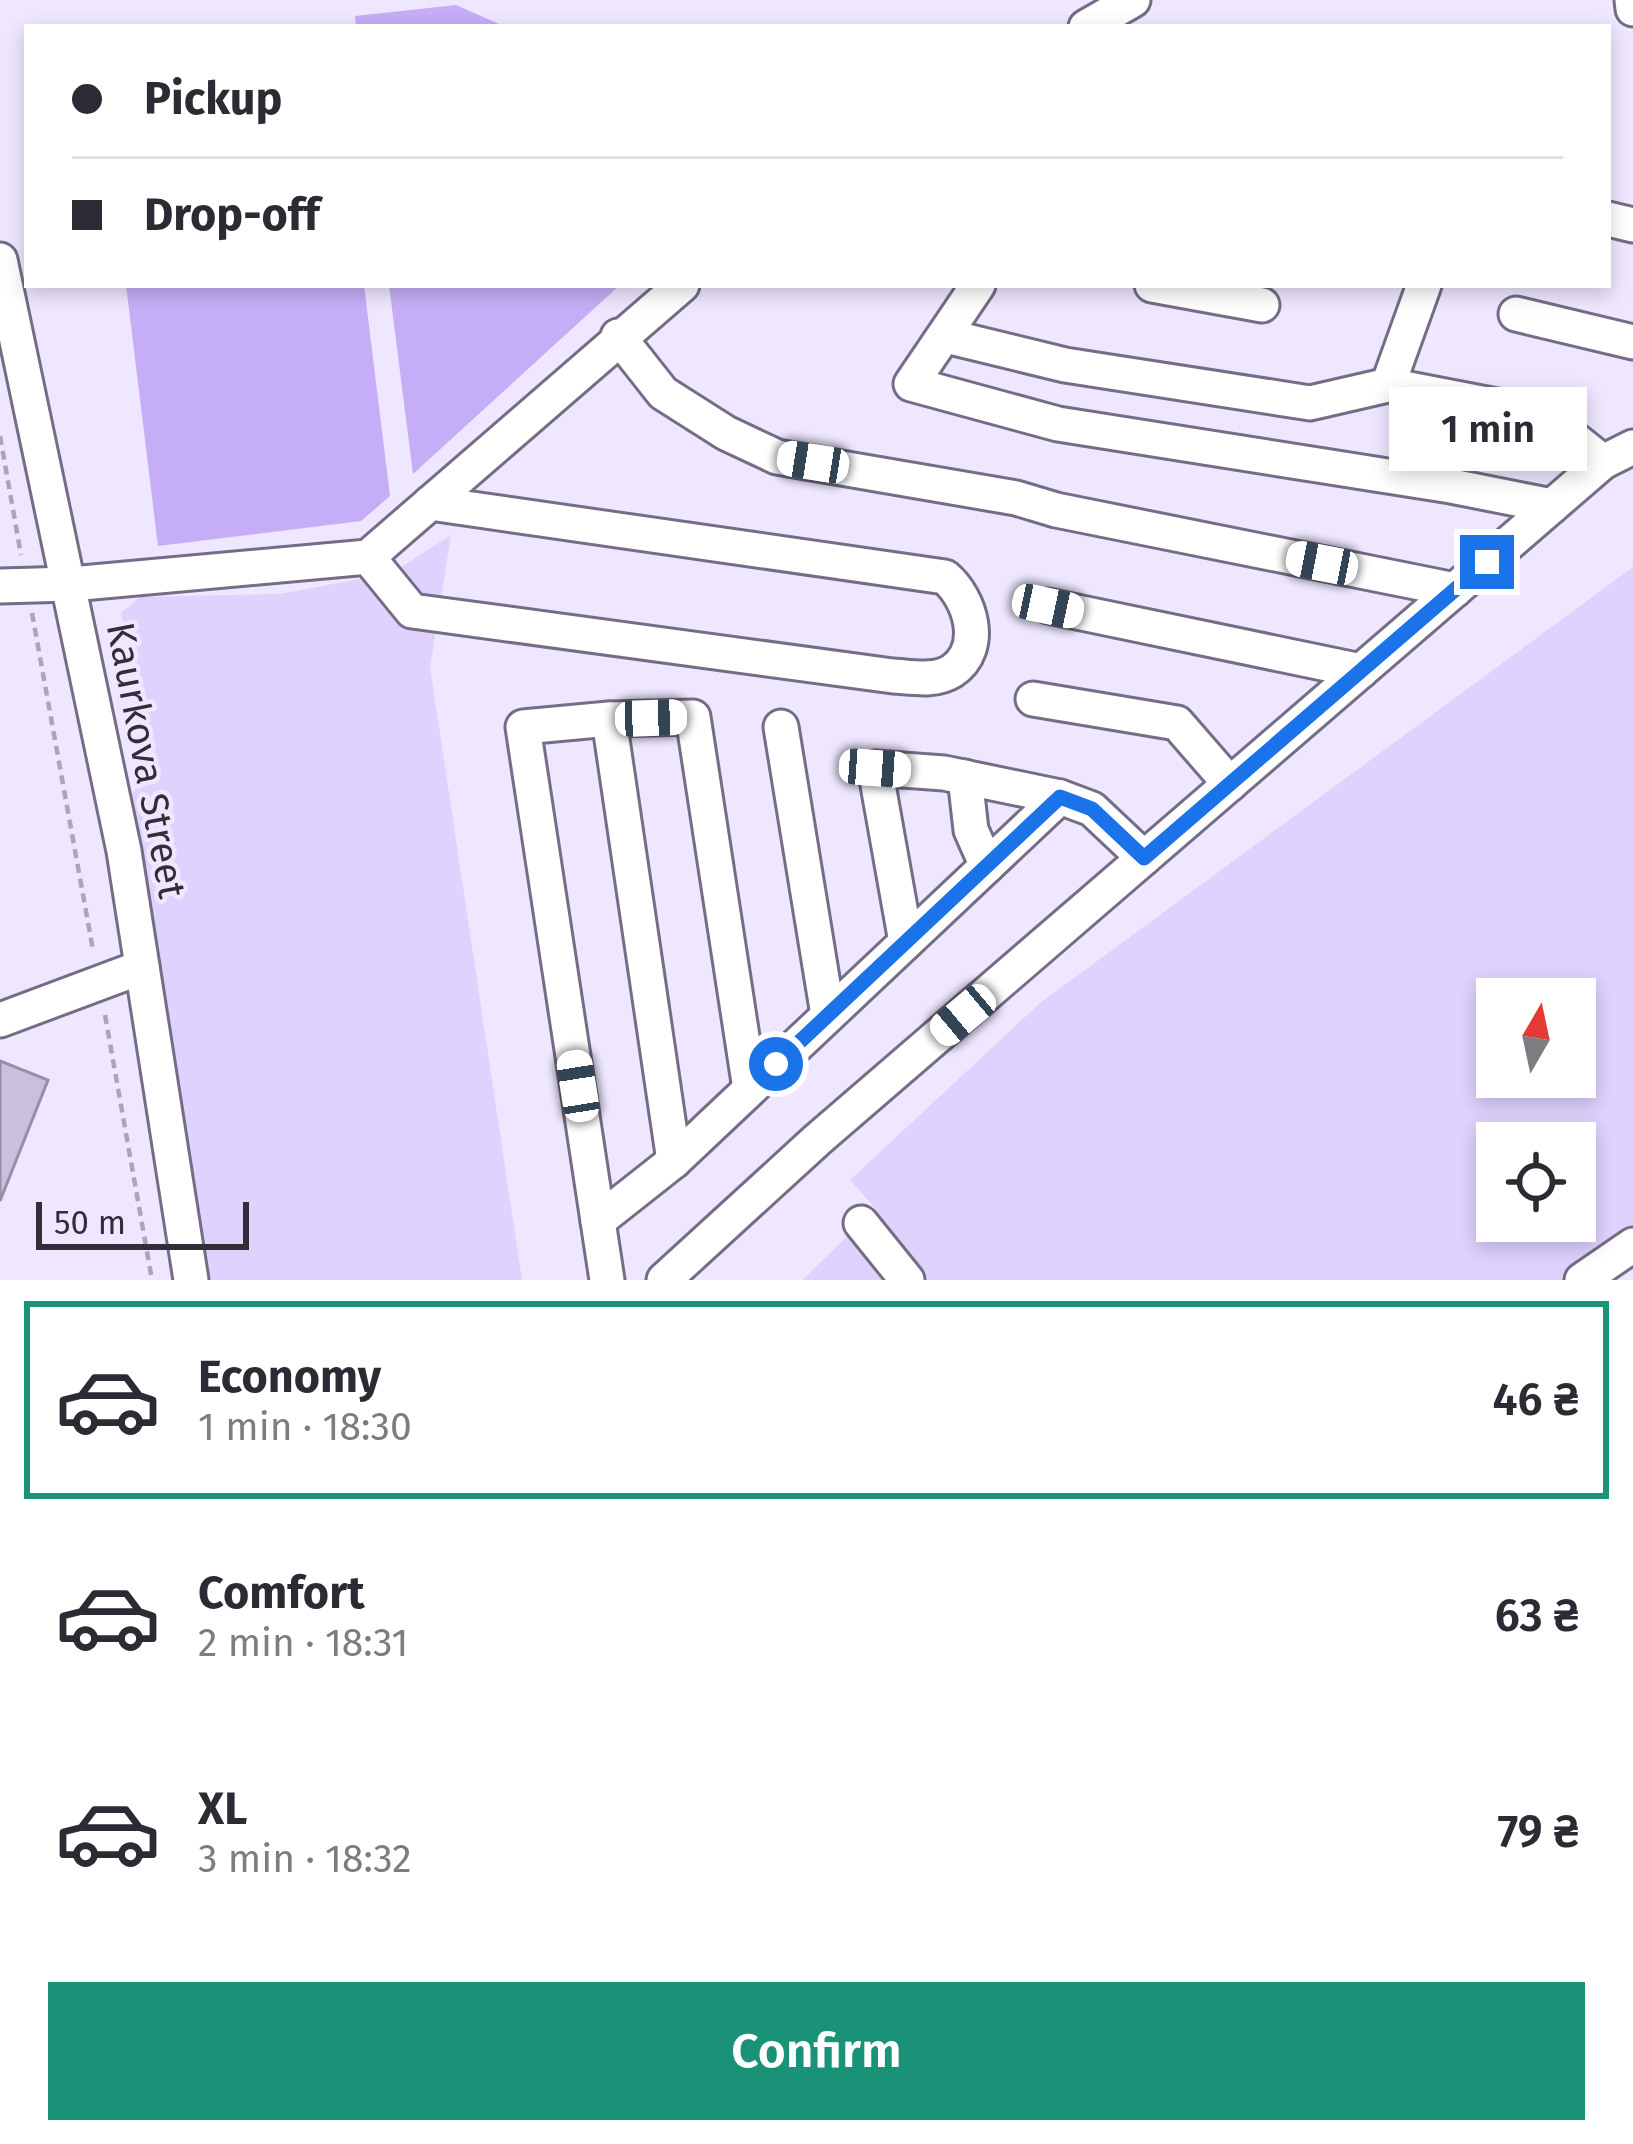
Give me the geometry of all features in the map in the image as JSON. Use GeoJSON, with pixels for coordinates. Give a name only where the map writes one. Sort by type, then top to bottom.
{"type":"FeatureCollection","features":[{"type":"Feature","properties":{"kind":"street"},"geometry":{"type":"LineString","coordinates":[[1091,24],[1133,0]]}},
{"type":"Feature","properties":{"kind":"street"},"geometry":{"type":"LineString","coordinates":[[1632,0],[1633,9]]}},
{"type":"Feature","properties":{"kind":"street","name":"Kaurkova Street"},"geometry":{"type":"LineString","coordinates":[[2,279],[71,584],[124,851],[190,1280]]}},
{"type":"Feature","properties":{"kind":"street"},"geometry":{"type":"LineString","coordinates":[[13,586],[368,557],[678,288]]}},
{"type":"Feature","properties":{"kind":"street"},"geometry":{"type":"LineString","coordinates":[[977,288],[911,384],[1058,424],[1552,506]]}},
{"type":"Feature","properties":{"kind":"street"},"geometry":{"type":"LineString","coordinates":[[1173,288],[1262,305]]}},
{"type":"Feature","properties":{"kind":"street"},"geometry":{"type":"LineString","coordinates":[[1388,385],[1423,288]]}},
{"type":"Feature","properties":{"kind":"street"},"geometry":{"type":"LineString","coordinates":[[1516,314],[1633,342]]}},
{"type":"Feature","properties":{"kind":"street"},"geometry":{"type":"LineString","coordinates":[[618,336],[663,393],[726,433],[777,457],[1016,498],[1455,590]]}},
{"type":"Feature","properties":{"kind":"street"},"geometry":{"type":"LineString","coordinates":[[664,1280],[817,1140],[1618,454],[1544,416],[1388,385],[1310,403],[1065,365],[946,336]]}},
{"type":"Feature","properties":{"kind":"street"},"geometry":{"type":"LineString","coordinates":[[368,557],[412,611],[490,624],[893,676],[933,678],[954,670],[967,653],[972,615],[960,590],[945,577],[430,503]]}},
{"type":"Feature","properties":{"kind":"street"},"geometry":{"type":"LineString","coordinates":[[1048,606],[1361,671]]}},
{"type":"Feature","properties":{"kind":"street"},"geometry":{"type":"LineString","coordinates":[[1033,699],[1177,723],[1230,784]]}},
{"type":"Feature","properties":{"kind":"street"},"geometry":{"type":"LineString","coordinates":[[607,1280],[523,727],[693,717],[750,1089]]}},
{"type":"Feature","properties":{"kind":"street"},"geometry":{"type":"LineString","coordinates":[[609,719],[674,1161]]}},
{"type":"Feature","properties":{"kind":"street"},"geometry":{"type":"LineString","coordinates":[[781,727],[829,1015]]}},
{"type":"Feature","properties":{"kind":"street"},"geometry":{"type":"LineString","coordinates":[[906,942],[875,768],[965,777],[1060,797],[1092,809],[1144,858]]}},
{"type":"Feature","properties":{"kind":"street"},"geometry":{"type":"LineString","coordinates":[[965,777],[970,830],[987,866]]}},
{"type":"Feature","properties":{"kind":"street"},"geometry":{"type":"LineString","coordinates":[[598,1221],[674,1161],[1060,797]]}},
{"type":"Feature","properties":{"kind":"street"},"geometry":{"type":"LineString","coordinates":[[0,1020],[142,967]]}},
{"type":"Feature","properties":{"kind":"street"},"geometry":{"type":"LineString","coordinates":[[861,1223],[908,1280]]}},
{"type":"Feature","properties":{"kind":"street"},"geometry":{"type":"LineString","coordinates":[[1582,1280],[1633,1245]]}},
{"type":"Feature","properties":{"kind":"path"},"geometry":{"type":"LineString","coordinates":[[0,436],[13,586],[99,983],[152,1280]]}},
{"type":"Feature","properties":{"kind":"shaded area"},"geometry":{"type":"Polygon","coordinates":[[[456,5],[499,24],[356,24],[355,16],[456,5]]]}},
{"type":"Feature","properties":{"kind":"shaded area"},"geometry":{"type":"Polygon","coordinates":[[[126,288],[364,288],[390,496],[361,521],[158,546],[126,288]]]}},
{"type":"Feature","properties":{"kind":"shaded area"},"geometry":{"type":"Polygon","coordinates":[[[389,288],[617,288],[413,474],[389,288]]]}},
{"type":"Feature","properties":{"kind":"shaded area"},"geometry":{"type":"Polygon","coordinates":[[[451,535],[430,667],[522,1280],[205,1280],[131,797],[155,756],[121,613],[140,597],[279,594],[392,573],[451,535]]]}},
{"type":"Feature","properties":{"kind":"shaded area"},"geometry":{"type":"Polygon","coordinates":[[[1633,567],[1633,1232],[1562,1280],[802,1280],[876,1209],[850,1180],[1040,1003],[1633,567]]]}},
{"type":"Feature","properties":{"kind":"building"},"geometry":{"type":"Polygon","coordinates":[[[0,1061],[48,1080],[0,1201],[0,1061]]]}},
{"type":"Feature","properties":{"kind":"route"},"geometry":{"type":"LineString","coordinates":[[776,1064],[1060,797],[1092,809],[1144,858],[1487,562]]}}]}
